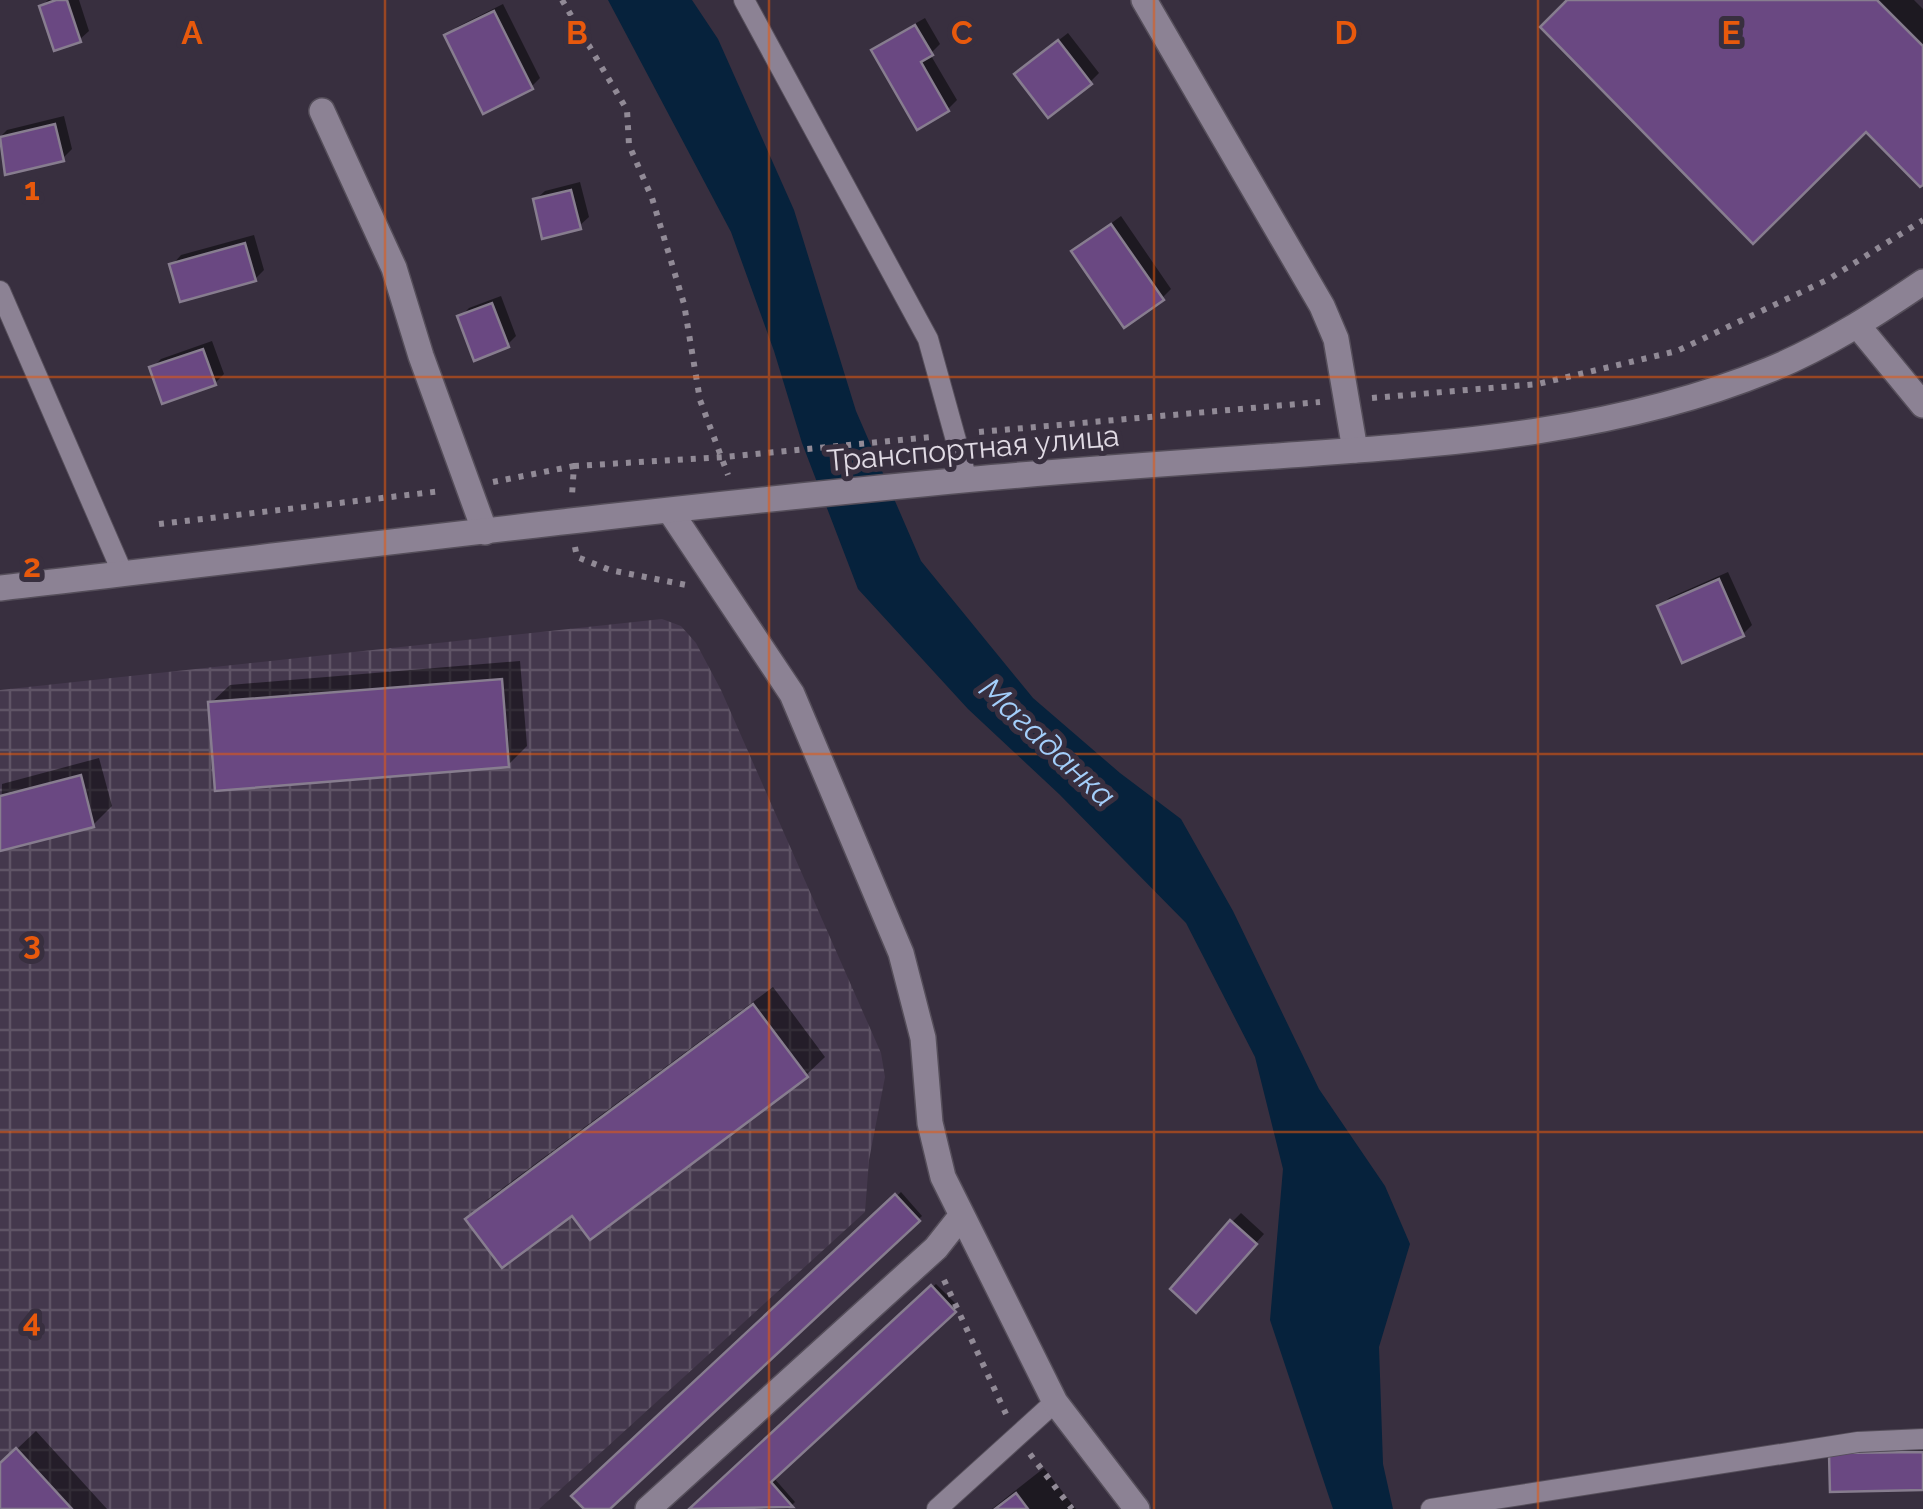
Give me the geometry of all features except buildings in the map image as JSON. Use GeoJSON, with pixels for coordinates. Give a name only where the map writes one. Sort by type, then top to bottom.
{"type":"FeatureCollection","features":[{"type":"Feature","properties":{"kind":"street"},"geometry":{"type":"LineString","coordinates":[[1144,0],[1322,306],[1336,339],[1355,450]]}},
{"type":"Feature","properties":{"kind":"street"},"geometry":{"type":"LineString","coordinates":[[322,112],[394,268],[421,356],[485,532]]}},
{"type":"Feature","properties":{"kind":"street","name":"Транспортная улица"},"geometry":{"type":"LineString","coordinates":[[0,588],[738,502],[1488,438],[1604,419],[1709,392],[1769,370],[1858,326],[1923,282]]}},
{"type":"Feature","properties":{"kind":"street"},"geometry":{"type":"LineString","coordinates":[[1858,326],[1923,405]]}},
{"type":"Feature","properties":{"kind":"street"},"geometry":{"type":"LineString","coordinates":[[670,511],[782,679],[823,764],[901,953],[924,1038],[935,1150],[962,1215],[1055,1402],[1137,1509]]}},
{"type":"Feature","properties":{"kind":"street"},"geometry":{"type":"LineString","coordinates":[[648,1509],[936,1248],[962,1215]]}},
{"type":"Feature","properties":{"kind":"lane"},"geometry":{"type":"LineString","coordinates":[[744,0],[928,338],[967,480]]}},
{"type":"Feature","properties":{"kind":"lane"},"geometry":{"type":"LineString","coordinates":[[0,291],[123,574]]}},
{"type":"Feature","properties":{"kind":"lane"},"geometry":{"type":"LineString","coordinates":[[937,1509],[1055,1402]]}},
{"type":"Feature","properties":{"kind":"lane"},"geometry":{"type":"LineString","coordinates":[[1432,1509],[1858,1442],[1923,1439]]}},
{"type":"Feature","properties":{"kind":"path"},"geometry":{"type":"LineString","coordinates":[[562,0],[627,110],[629,145],[652,198],[678,286],[700,400],[738,502]]}},
{"type":"Feature","properties":{"kind":"path"},"geometry":{"type":"LineString","coordinates":[[574,466],[723,457],[1538,384],[1677,352],[1829,280],[1923,220]]}},
{"type":"Feature","properties":{"kind":"path"},"geometry":{"type":"LineString","coordinates":[[936,1248],[937,1265],[1017,1437],[1072,1509]]}},
{"type":"Feature","properties":{"kind":"shaded area"},"geometry":{"type":"Polygon","coordinates":[[[662,619],[681,626],[696,643],[721,690],[881,1053],[885,1077],[869,1160],[865,1212],[539,1509],[0,1509],[0,690],[662,619]]]}},
{"type":"Feature","properties":{"kind":"water","name":"Магаданка"},"geometry":{"type":"Polygon","coordinates":[[[608,0],[692,0],[718,39],[794,210],[856,411],[921,561],[1033,698],[1181,819],[1233,911],[1319,1089],[1385,1186],[1410,1244],[1379,1347],[1383,1464],[1393,1509],[1333,1509],[1270,1320],[1283,1169],[1255,1057],[1186,923],[1059,794],[968,709],[858,589],[802,443],[731,232],[608,0]]]}}]}
